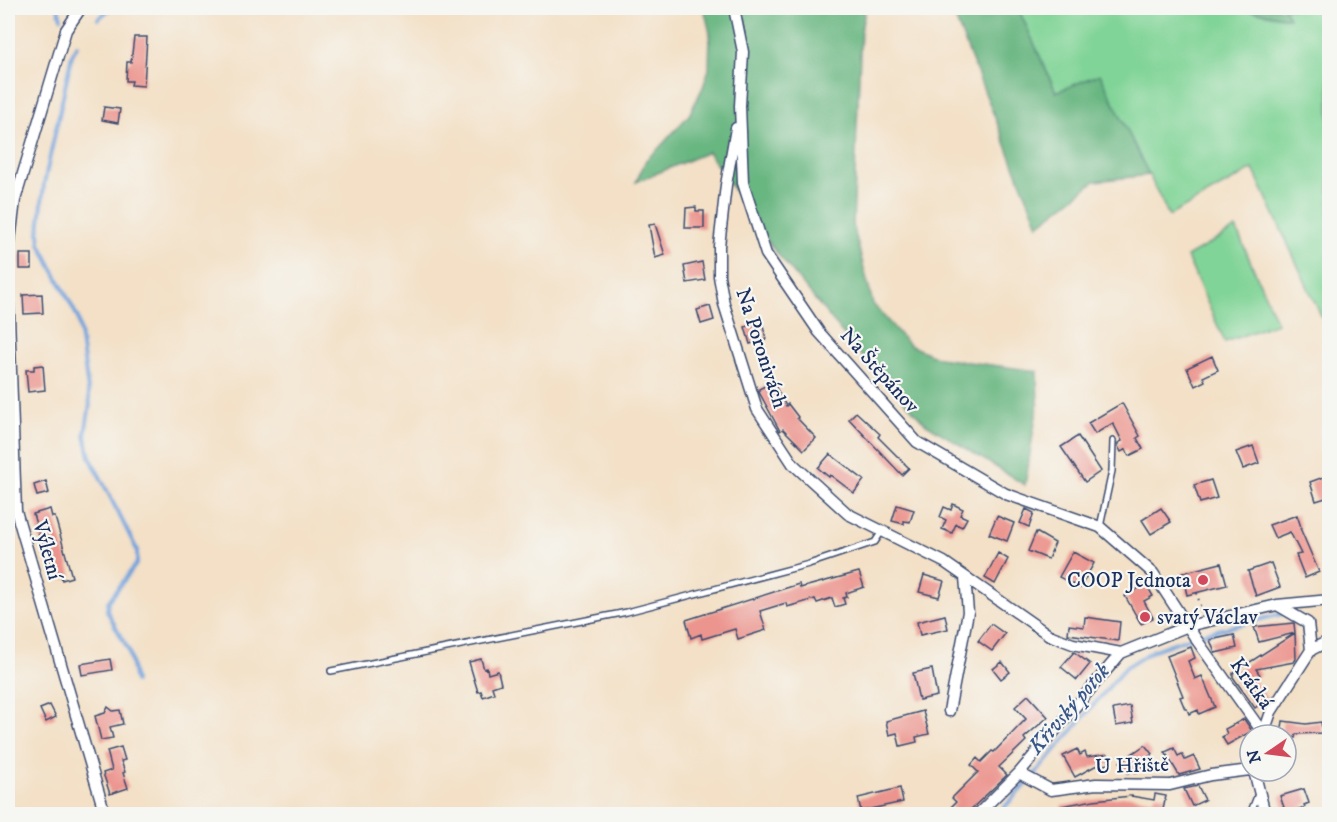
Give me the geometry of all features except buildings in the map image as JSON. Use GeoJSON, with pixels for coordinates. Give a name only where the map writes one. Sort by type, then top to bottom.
{"type":"FeatureCollection","features":[{"type":"Feature","properties":{"kind":"street"},"geometry":{"type":"LineString","coordinates":[[8,257],[15,200],[66,30],[81,8]]}},
{"type":"Feature","properties":{"kind":"street","name":"Na Štěpánov"},"geometry":{"type":"LineString","coordinates":[[734,8],[743,52],[740,106],[743,183],[766,254],[819,332],[917,441],[1006,494],[1100,527],[1153,573],[1192,632]]}},
{"type":"Feature","properties":{"kind":"street","name":"Na Poronivách"},"geometry":{"type":"LineString","coordinates":[[740,106],[726,185],[719,246],[719,276],[724,304],[757,409],[793,464],[848,514],[944,562],[1049,635],[1073,644],[1121,653]]}},
{"type":"Feature","properties":{"kind":"street","name":"Výletní"},"geometry":{"type":"LineString","coordinates":[[8,288],[16,511],[105,814]]}},
{"type":"Feature","properties":{"kind":"street"},"geometry":{"type":"LineString","coordinates":[[8,500],[16,511]]}},
{"type":"Feature","properties":{"kind":"street"},"geometry":{"type":"LineString","coordinates":[[950,711],[968,612],[965,577]]}},
{"type":"Feature","properties":{"kind":"street"},"geometry":{"type":"LineString","coordinates":[[978,814],[1022,775],[1121,653],[1277,605],[1329,600]]}},
{"type":"Feature","properties":{"kind":"street"},"geometry":{"type":"LineString","coordinates":[[1277,605],[1308,623],[1311,650]]}},
{"type":"Feature","properties":{"kind":"street","name":"Krátká"},"geometry":{"type":"LineString","coordinates":[[1192,632],[1255,723]]}},
{"type":"Feature","properties":{"kind":"street"},"geometry":{"type":"LineString","coordinates":[[1267,723],[1271,712],[1311,650],[1329,640]]}},
{"type":"Feature","properties":{"kind":"street","name":"U Hřiště"},"geometry":{"type":"LineString","coordinates":[[1022,775],[1051,790],[1096,784],[1170,785],[1211,775],[1238,772]]}},
{"type":"Feature","properties":{"kind":"street"},"geometry":{"type":"LineString","coordinates":[[1256,783],[1265,814]]}},
{"type":"Feature","properties":{"kind":"lane"},"geometry":{"type":"LineString","coordinates":[[1100,527],[1112,471],[1113,441]]}},
{"type":"Feature","properties":{"kind":"lane"},"geometry":{"type":"LineString","coordinates":[[331,671],[638,609],[809,564],[875,542],[882,531]]}},
{"type":"Feature","properties":{"kind":"lane"},"geometry":{"type":"LineString","coordinates":[[1250,814],[1259,791]]}},
{"type":"Feature","properties":{"kind":"path"},"geometry":{"type":"LineString","coordinates":[[1197,593],[1203,615]]}},
{"type":"Feature","properties":{"kind":"green space"},"geometry":{"type":"Polygon","coordinates":[[[704,8],[866,8],[861,29],[853,225],[873,304],[909,345],[939,358],[1037,371],[1038,403],[1025,485],[926,424],[859,353],[772,247],[708,152],[636,182],[646,160],[689,115],[703,87],[709,69],[710,33],[704,8]]]}},
{"type":"Feature","properties":{"kind":"green space"},"geometry":{"type":"Polygon","coordinates":[[[951,8],[1018,8],[1056,92],[1100,74],[1149,175],[1095,181],[1038,225],[951,8]]]}},
{"type":"Feature","properties":{"kind":"green space"},"geometry":{"type":"Polygon","coordinates":[[[1018,8],[1237,8],[1288,18],[1284,8],[1329,8],[1329,314],[1322,318],[1253,169],[1169,216],[1100,75],[1056,92],[1018,8]]]}},
{"type":"Feature","properties":{"kind":"green space"},"geometry":{"type":"Polygon","coordinates":[[[1237,8],[1284,8],[1289,18],[1237,8]]]}},
{"type":"Feature","properties":{"kind":"green space"},"geometry":{"type":"Polygon","coordinates":[[[1236,228],[1277,323],[1225,342],[1187,257],[1236,228]]]}},
{"type":"Feature","properties":{"kind":"waterway"},"geometry":{"type":"LineString","coordinates":[[58,8],[61,18]]}},
{"type":"Feature","properties":{"kind":"waterway"},"geometry":{"type":"LineString","coordinates":[[98,19],[111,8]]}},
{"type":"Feature","properties":{"kind":"waterway"},"geometry":{"type":"LineString","coordinates":[[77,45],[72,55],[44,184],[40,244],[78,318],[90,404],[85,434],[90,457],[137,550],[137,563],[108,602],[107,611],[129,651],[135,682]]}},
{"type":"Feature","properties":{"kind":"waterway","name":"Křivský potok"},"geometry":{"type":"LineString","coordinates":[[998,814],[1031,779],[1125,668],[1154,650],[1194,636],[1282,614]]}},
{"type":"Feature","properties":{"kind":"place","name":"COOP Jednota"},"geometry":{"type":"Point","coordinates":[1203,580]}},
{"type":"Feature","properties":{"kind":"place","name":"svatý Václav"},"geometry":{"type":"Point","coordinates":[1145,617]}}]}
